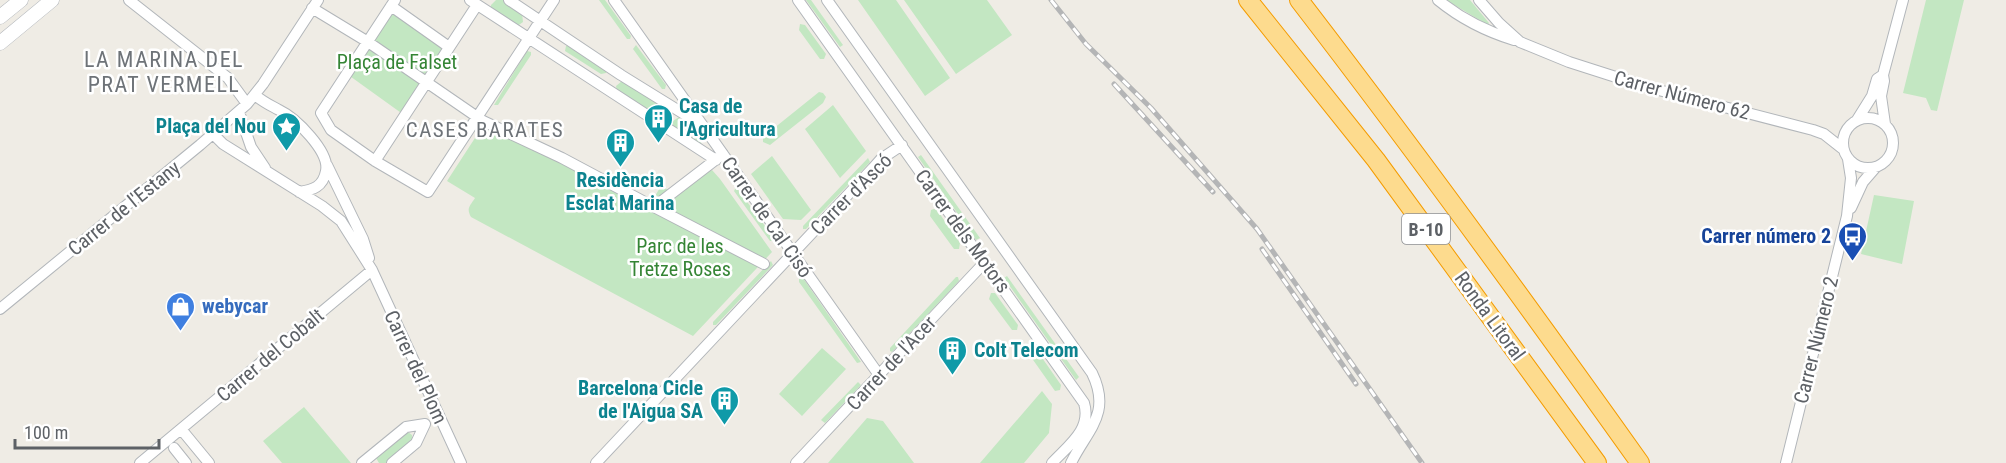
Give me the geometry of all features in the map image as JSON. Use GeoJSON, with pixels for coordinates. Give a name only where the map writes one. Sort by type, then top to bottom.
{"type":"FeatureCollection","features":[{"type":"Feature","properties":{"kind":"highway","name":"Ronda Litoral"},"geometry":{"type":"LineString","coordinates":[[1248,0],[1376,160],[1596,463]]}},
{"type":"Feature","properties":{"kind":"highway","name":"Ronda Litoral"},"geometry":{"type":"LineString","coordinates":[[1299,0],[1354,70],[1640,463]]}},
{"type":"Feature","properties":{"kind":"highway"},"geometry":{"type":"LineString","coordinates":[[1306,0],[1354,70]]}},
{"type":"Feature","properties":{"kind":"main road"},"geometry":{"type":"LineString","coordinates":[[0,17],[21,0]]}},
{"type":"Feature","properties":{"kind":"main road"},"geometry":{"type":"LineString","coordinates":[[0,43],[52,0]]}},
{"type":"Feature","properties":{"kind":"street"},"geometry":{"type":"LineString","coordinates":[[129,0],[228,78],[243,108],[250,147],[270,174]]}},
{"type":"Feature","properties":{"kind":"street"},"geometry":{"type":"LineString","coordinates":[[509,0],[618,73],[703,125]]}},
{"type":"Feature","properties":{"kind":"street"},"geometry":{"type":"LineString","coordinates":[[449,47],[393,3],[321,113],[331,130],[375,161],[428,192],[554,0]]}},
{"type":"Feature","properties":{"kind":"street","name":"Carrer de Cal Cisó"},"geometry":{"type":"LineString","coordinates":[[614,0],[703,125],[719,157],[794,253],[879,375]]}},
{"type":"Feature","properties":{"kind":"street","name":"Carrer dels Motors"},"geometry":{"type":"LineString","coordinates":[[798,0],[1084,403],[1087,417],[1083,428],[1052,463]]}},
{"type":"Feature","properties":{"kind":"street","name":"Carrer dels Motors"},"geometry":{"type":"LineString","coordinates":[[827,0],[1092,374],[1098,390],[1097,416],[1092,431],[1071,463]]}},
{"type":"Feature","properties":{"kind":"street","name":"Carrer Número 62"},"geometry":{"type":"LineString","coordinates":[[1438,0],[1450,10],[1499,35],[1569,62],[1647,87],[1813,130],[1824,134],[1846,154]]}},
{"type":"Feature","properties":{"kind":"street","name":"Carrer Número 62"},"geometry":{"type":"LineString","coordinates":[[1479,0],[1520,42]]}},
{"type":"Feature","properties":{"kind":"street"},"geometry":{"type":"LineString","coordinates":[[1883,75],[1877,79],[1872,96],[1856,121],[1845,132],[1846,154],[1861,167],[1876,167],[1888,159],[1893,148],[1892,136],[1885,124],[1881,96],[1883,75],[1903,0]]}},
{"type":"Feature","properties":{"kind":"street"},"geometry":{"type":"LineString","coordinates":[[375,161],[449,47],[473,2],[531,36],[665,128],[719,157],[654,207]]}},
{"type":"Feature","properties":{"kind":"street"},"geometry":{"type":"LineString","coordinates":[[315,4],[477,117],[562,158],[764,264]]}},
{"type":"Feature","properties":{"kind":"street","name":"Carrer de l'Estany"},"geometry":{"type":"LineString","coordinates":[[0,309],[243,108],[255,95],[315,4]]}},
{"type":"Feature","properties":{"kind":"street"},"geometry":{"type":"LineString","coordinates":[[606,88],[618,73]]}},
{"type":"Feature","properties":{"kind":"street"},"geometry":{"type":"LineString","coordinates":[[255,95],[265,103],[281,110],[302,127],[318,147],[363,238],[372,270]]}},
{"type":"Feature","properties":{"kind":"street"},"geometry":{"type":"LineString","coordinates":[[665,128],[677,111]]}},
{"type":"Feature","properties":{"kind":"street"},"geometry":{"type":"LineString","coordinates":[[1856,121],[1871,118],[1885,124]]}},
{"type":"Feature","properties":{"kind":"street"},"geometry":{"type":"LineString","coordinates":[[213,134],[223,144],[341,221],[372,270]]}},
{"type":"Feature","properties":{"kind":"street","name":"Carrer d'Ascó"},"geometry":{"type":"LineString","coordinates":[[596,463],[881,159],[902,145]]}},
{"type":"Feature","properties":{"kind":"street","name":"Carrer Número 2"},"geometry":{"type":"LineString","coordinates":[[1786,463],[1847,216],[1851,178],[1846,154]]}},
{"type":"Feature","properties":{"kind":"street"},"geometry":{"type":"LineString","coordinates":[[299,192],[320,186],[325,177],[327,165]]}},
{"type":"Feature","properties":{"kind":"street","name":"Carrer Número 2"},"geometry":{"type":"LineString","coordinates":[[1847,216],[1863,182],[1876,167]]}},
{"type":"Feature","properties":{"kind":"street","name":"Carrer de l'Acer"},"geometry":{"type":"LineString","coordinates":[[796,463],[985,262]]}},
{"type":"Feature","properties":{"kind":"street","name":"Carrer del Cobalt"},"geometry":{"type":"LineString","coordinates":[[140,463],[372,270]]}},
{"type":"Feature","properties":{"kind":"street","name":"Carrer del Plom"},"geometry":{"type":"LineString","coordinates":[[372,270],[461,463]]}},
{"type":"Feature","properties":{"kind":"street"},"geometry":{"type":"LineString","coordinates":[[367,461],[406,427],[425,424],[416,443],[392,463]]}},
{"type":"Feature","properties":{"kind":"street"},"geometry":{"type":"LineString","coordinates":[[181,429],[209,463]]}},
{"type":"Feature","properties":{"kind":"street"},"geometry":{"type":"LineString","coordinates":[[174,448],[186,463]]}},
{"type":"Feature","properties":{"kind":"green space"},"geometry":{"type":"Polygon","coordinates":[[[496,0],[503,0],[522,13],[523,22],[516,27],[491,10],[491,5],[496,0]]]}},
{"type":"Feature","properties":{"kind":"green space"},"geometry":{"type":"Polygon","coordinates":[[[599,0],[605,0],[631,36],[630,39],[627,39],[599,0]]]}},
{"type":"Feature","properties":{"kind":"green space"},"geometry":{"type":"Polygon","coordinates":[[[806,0],[811,0],[843,45],[840,47],[806,0]]]}},
{"type":"Feature","properties":{"kind":"green space"},"geometry":{"type":"Polygon","coordinates":[[[858,0],[896,0],[950,78],[925,96],[858,0]]]}},
{"type":"Feature","properties":{"kind":"green space"},"geometry":{"type":"Polygon","coordinates":[[[904,0],[987,0],[1012,35],[956,74],[904,0]]]}},
{"type":"Feature","properties":{"kind":"green space"},"geometry":{"type":"Polygon","coordinates":[[[1446,0],[1470,0],[1489,23],[1488,25],[1446,0]]]}},
{"type":"Feature","properties":{"kind":"green space"},"geometry":{"type":"Polygon","coordinates":[[[1926,0],[1964,0],[1937,111],[1931,110],[1926,98],[1903,93],[1926,0]]]}},
{"type":"Feature","properties":{"kind":"green space","name":"Plaça de Falset"},"geometry":{"type":"Polygon","coordinates":[[[388,10],[447,50],[404,115],[347,74],[388,10]]]}},
{"type":"Feature","properties":{"kind":"green space"},"geometry":{"type":"Polygon","coordinates":[[[800,24],[805,25],[826,54],[824,59],[820,59],[799,30],[800,24]]]}},
{"type":"Feature","properties":{"kind":"green space"},"geometry":{"type":"Polygon","coordinates":[[[570,45],[607,71],[606,73],[601,74],[565,51],[566,46],[570,45]]]}},
{"type":"Feature","properties":{"kind":"green space"},"geometry":{"type":"Polygon","coordinates":[[[636,45],[666,85],[665,89],[662,89],[633,49],[636,45]]]}},
{"type":"Feature","properties":{"kind":"green space"},"geometry":{"type":"Polygon","coordinates":[[[527,51],[531,52],[531,55],[498,105],[494,105],[527,51]]]}},
{"type":"Feature","properties":{"kind":"green space"},"geometry":{"type":"Polygon","coordinates":[[[622,81],[660,105],[661,114],[657,116],[617,92],[616,86],[622,81]]]}},
{"type":"Feature","properties":{"kind":"green space"},"geometry":{"type":"Polygon","coordinates":[[[819,92],[826,97],[823,103],[770,145],[763,142],[763,137],[819,92]]]}},
{"type":"Feature","properties":{"kind":"green space"},"geometry":{"type":"Polygon","coordinates":[[[833,105],[866,151],[840,178],[805,129],[833,105]]]}},
{"type":"Feature","properties":{"kind":"green space"},"geometry":{"type":"Polygon","coordinates":[[[679,117],[690,125],[703,146],[673,126],[673,121],[679,117]]]}},
{"type":"Feature","properties":{"kind":"green space","name":"Parc de les Tretze Roses"},"geometry":{"type":"Polygon","coordinates":[[[488,118],[652,201],[661,186],[672,192],[712,170],[772,252],[693,336],[471,217],[469,209],[475,198],[447,181],[488,118]]]}},
{"type":"Feature","properties":{"kind":"green space"},"geometry":{"type":"Polygon","coordinates":[[[921,155],[980,238],[976,240],[918,157],[921,155]]]}},
{"type":"Feature","properties":{"kind":"green space"},"geometry":{"type":"Polygon","coordinates":[[[772,156],[811,210],[801,220],[783,219],[751,174],[772,156]]]}},
{"type":"Feature","properties":{"kind":"green space"},"geometry":{"type":"Polygon","coordinates":[[[868,158],[870,162],[806,229],[803,229],[803,226],[868,158]]]}},
{"type":"Feature","properties":{"kind":"green space"},"geometry":{"type":"Polygon","coordinates":[[[736,187],[774,241],[770,241],[734,191],[736,187]]]}},
{"type":"Feature","properties":{"kind":"green space"},"geometry":{"type":"Polygon","coordinates":[[[1874,195],[1914,201],[1902,264],[1861,254],[1874,195]]]}},
{"type":"Feature","properties":{"kind":"green space"},"geometry":{"type":"Polygon","coordinates":[[[934,209],[960,243],[959,249],[954,249],[930,216],[931,210],[934,209]]]}},
{"type":"Feature","properties":{"kind":"green space"},"geometry":{"type":"Polygon","coordinates":[[[771,261],[773,265],[716,325],[713,325],[713,322],[771,261]]]}},
{"type":"Feature","properties":{"kind":"green space"},"geometry":{"type":"Polygon","coordinates":[[[1007,276],[1079,377],[1076,380],[1004,278],[1007,276]]]}},
{"type":"Feature","properties":{"kind":"green space"},"geometry":{"type":"Polygon","coordinates":[[[956,277],[959,281],[892,352],[890,351],[890,348],[956,277]]]}},
{"type":"Feature","properties":{"kind":"green space"},"geometry":{"type":"Polygon","coordinates":[[[799,278],[803,278],[861,362],[857,363],[799,282],[799,278]]]}},
{"type":"Feature","properties":{"kind":"green space"},"geometry":{"type":"Polygon","coordinates":[[[991,293],[995,293],[1018,325],[1017,330],[1012,330],[989,299],[991,293]]]}},
{"type":"Feature","properties":{"kind":"green space"},"geometry":{"type":"Polygon","coordinates":[[[822,348],[846,369],[802,416],[779,394],[822,348]]]}},
{"type":"Feature","properties":{"kind":"green space"},"geometry":{"type":"Polygon","coordinates":[[[1033,351],[1038,352],[1061,385],[1060,390],[1055,391],[1031,357],[1033,351]]]}},
{"type":"Feature","properties":{"kind":"green space"},"geometry":{"type":"Polygon","coordinates":[[[858,382],[861,385],[825,423],[821,420],[858,382]]]}},
{"type":"Feature","properties":{"kind":"green space"},"geometry":{"type":"Polygon","coordinates":[[[1042,391],[1052,404],[1049,433],[1024,463],[980,463],[1042,391]]]}},
{"type":"Feature","properties":{"kind":"green space"},"geometry":{"type":"Polygon","coordinates":[[[304,407],[351,463],[282,463],[263,441],[304,407]]]}},
{"type":"Feature","properties":{"kind":"green space"},"geometry":{"type":"Polygon","coordinates":[[[867,418],[883,421],[914,463],[828,463],[867,418]]]}},
{"type":"Feature","properties":{"kind":"green space"},"geometry":{"type":"Polygon","coordinates":[[[408,432],[412,435],[412,442],[386,463],[379,463],[376,458],[377,454],[408,432]]]}},
{"type":"Feature","properties":{"kind":"railway"},"geometry":{"type":"LineString","coordinates":[[1051,0],[1086,44],[1151,108],[1257,229],[1422,463]]}},
{"type":"Feature","properties":{"kind":"railway"},"geometry":{"type":"LineString","coordinates":[[1114,84],[1213,192]]}},
{"type":"Feature","properties":{"kind":"railway"},"geometry":{"type":"LineString","coordinates":[[1262,249],[1356,384]]}},
{"type":"Feature","properties":{"kind":"place","name":"Casa de l'Agricultura"},"geometry":{"type":"Point","coordinates":[658,144]}},
{"type":"Feature","properties":{"kind":"place","name":"Plaça del Nou"},"geometry":{"type":"Point","coordinates":[287,152]}},
{"type":"Feature","properties":{"kind":"place","name":"Residència Esclat Marina"},"geometry":{"type":"Point","coordinates":[620,168]}},
{"type":"Feature","properties":{"kind":"place","name":"Carrer número 2"},"geometry":{"type":"Point","coordinates":[1852,262]}},
{"type":"Feature","properties":{"kind":"place","name":"webycar"},"geometry":{"type":"Point","coordinates":[181,332]}},
{"type":"Feature","properties":{"kind":"place","name":"Colt Telecom"},"geometry":{"type":"Point","coordinates":[953,376]}},
{"type":"Feature","properties":{"kind":"place","name":"Barcelona Cicle de l'Aigua SA"},"geometry":{"type":"Point","coordinates":[724,426]}},
{"type":"Feature","properties":{"kind":"district","name":"LA MARINA DEL PRAT VERMELL"},"geometry":{"type":"Point","coordinates":[164,72]}},
{"type":"Feature","properties":{"kind":"district","name":"CASES BARATES"},"geometry":{"type":"Point","coordinates":[485,130]}}]}
